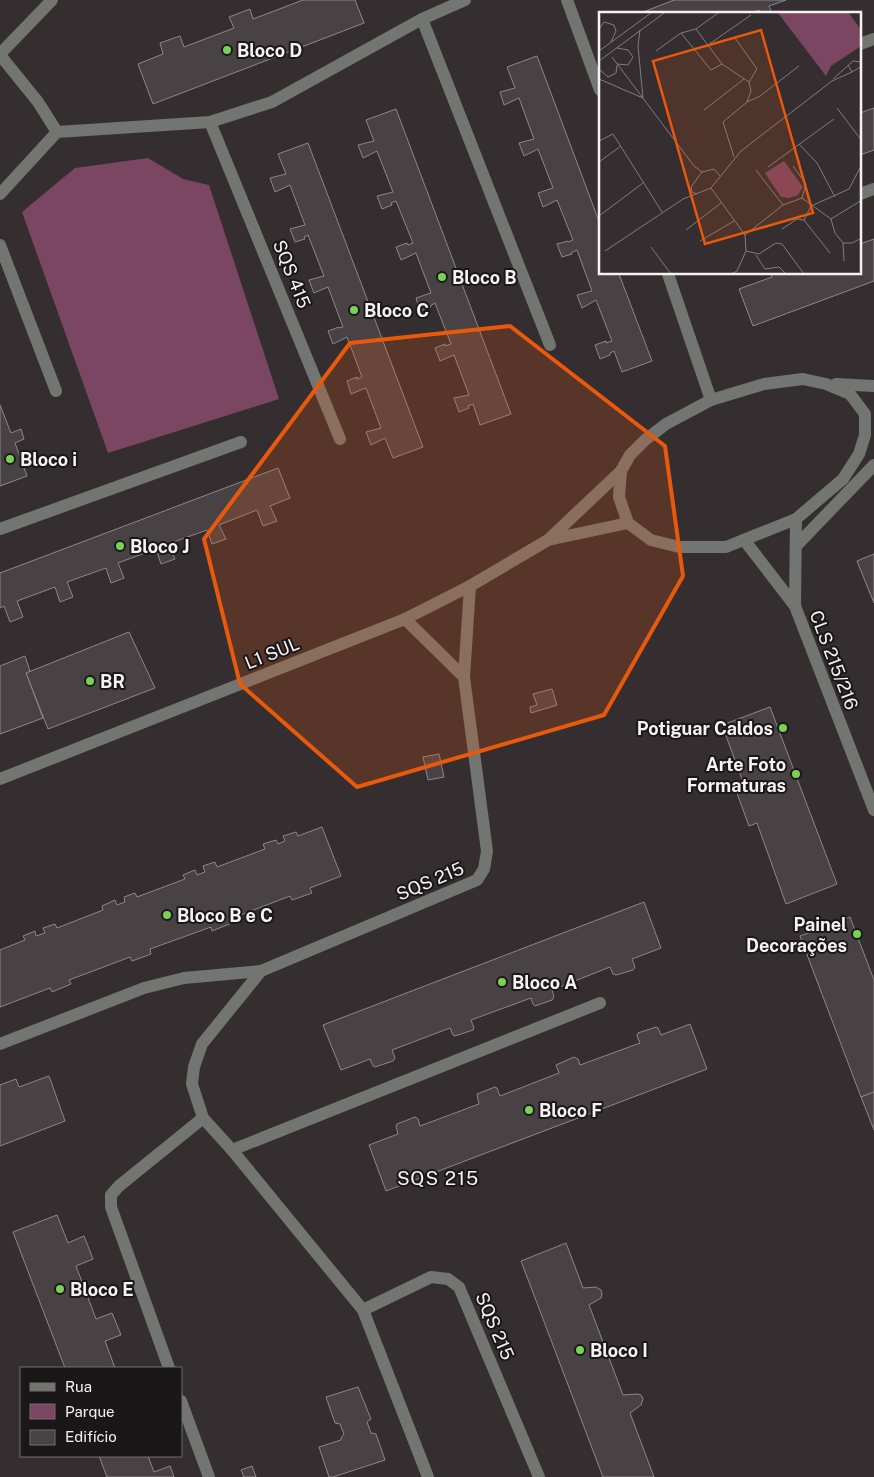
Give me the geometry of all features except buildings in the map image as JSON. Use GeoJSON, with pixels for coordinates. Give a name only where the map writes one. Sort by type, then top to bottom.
{"type":"FeatureCollection","features":[{"type":"Feature","properties":{"kind":"street"},"geometry":{"type":"LineString","coordinates":[[52,0],[0,55],[38,102],[57,132]]}},
{"type":"Feature","properties":{"kind":"street"},"geometry":{"type":"LineString","coordinates":[[0,194],[57,132],[210,122],[272,102],[422,19],[465,0]]}},
{"type":"Feature","properties":{"kind":"street"},"geometry":{"type":"LineString","coordinates":[[567,0],[599,87]]}},
{"type":"Feature","properties":{"kind":"street"},"geometry":{"type":"LineString","coordinates":[[422,19],[550,346]]}},
{"type":"Feature","properties":{"kind":"street"},"geometry":{"type":"LineString","coordinates":[[862,43],[874,39]]}},
{"type":"Feature","properties":{"kind":"street","name":"SQS 415"},"geometry":{"type":"LineString","coordinates":[[210,122],[340,439]]}},
{"type":"Feature","properties":{"kind":"street"},"geometry":{"type":"LineString","coordinates":[[862,193],[874,189]]}},
{"type":"Feature","properties":{"kind":"street"},"geometry":{"type":"LineString","coordinates":[[0,245],[56,391]]}},
{"type":"Feature","properties":{"kind":"street"},"geometry":{"type":"LineString","coordinates":[[668,275],[711,400]]}},
{"type":"Feature","properties":{"kind":"street"},"geometry":{"type":"LineString","coordinates":[[826,384],[850,394],[865,414],[869,431],[859,454],[843,478],[796,519],[726,547],[679,547],[651,540],[628,522],[619,497],[622,471],[630,455],[645,440],[666,424],[711,400],[764,384],[803,379],[826,384],[874,386]]}},
{"type":"Feature","properties":{"kind":"street"},"geometry":{"type":"LineString","coordinates":[[0,529],[241,442]]}},
{"type":"Feature","properties":{"kind":"street"},"geometry":{"type":"LineString","coordinates":[[796,546],[874,465]]}},
{"type":"Feature","properties":{"kind":"street","name":"L1 SUL"},"geometry":{"type":"LineString","coordinates":[[0,779],[405,619],[470,586],[548,540],[622,471]]}},
{"type":"Feature","properties":{"kind":"street","name":"CLS 215/216"},"geometry":{"type":"LineString","coordinates":[[795,606],[796,519]]}},
{"type":"Feature","properties":{"kind":"street","name":"L1 SUL"},"geometry":{"type":"LineString","coordinates":[[548,540],[628,522]]}},
{"type":"Feature","properties":{"kind":"street","name":"CLS 215/216"},"geometry":{"type":"LineString","coordinates":[[745,541],[795,606],[874,810]]}},
{"type":"Feature","properties":{"kind":"street","name":"SQS 215"},"geometry":{"type":"LineString","coordinates":[[0,1044],[144,988],[184,978],[261,970],[477,880],[484,869],[487,851],[464,677],[470,586]]}},
{"type":"Feature","properties":{"kind":"street"},"geometry":{"type":"LineString","coordinates":[[405,619],[464,677]]}},
{"type":"Feature","properties":{"kind":"street","name":"SQS 215"},"geometry":{"type":"LineString","coordinates":[[261,970],[202,1044],[194,1067],[192,1084],[203,1118],[232,1150],[363,1310],[428,1477]]}},
{"type":"Feature","properties":{"kind":"street"},"geometry":{"type":"LineString","coordinates":[[232,1150],[600,1003]]}},
{"type":"Feature","properties":{"kind":"street"},"geometry":{"type":"LineString","coordinates":[[170,1367],[111,1207],[111,1195],[119,1186],[203,1118]]}},
{"type":"Feature","properties":{"kind":"street","name":"SQS 215"},"geometry":{"type":"LineString","coordinates":[[363,1310],[431,1277],[448,1279],[459,1287],[539,1477]]}},
{"type":"Feature","properties":{"kind":"street"},"geometry":{"type":"LineString","coordinates":[[182,1404],[209,1477]]}},
{"type":"Feature","properties":{"kind":"highlighted area"},"geometry":{"type":"Polygon","coordinates":[[[510,326],[665,446],[683,576],[604,715],[357,787],[240,684],[204,539],[350,343],[510,326]]]}},
{"type":"Feature","properties":{"kind":"green space"},"geometry":{"type":"Polygon","coordinates":[[[148,158],[183,179],[209,185],[279,399],[108,453],[22,212],[75,168],[148,158]]]}},
{"type":"Feature","properties":{"kind":"place","name":"Bloco D"},"geometry":{"type":"Point","coordinates":[227,50]}},
{"type":"Feature","properties":{"kind":"place","name":"Bloco B"},"geometry":{"type":"Point","coordinates":[442,277]}},
{"type":"Feature","properties":{"kind":"place","name":"Bloco C"},"geometry":{"type":"Point","coordinates":[354,310]}},
{"type":"Feature","properties":{"kind":"place","name":"Bloco i"},"geometry":{"type":"Point","coordinates":[10,459]}},
{"type":"Feature","properties":{"kind":"place","name":"Bloco J"},"geometry":{"type":"Point","coordinates":[120,546]}},
{"type":"Feature","properties":{"kind":"place","name":"BR"},"geometry":{"type":"Point","coordinates":[90,681]}},
{"type":"Feature","properties":{"kind":"place","name":"Potiguar Caldos"},"geometry":{"type":"Point","coordinates":[783,728]}},
{"type":"Feature","properties":{"kind":"place","name":"Arte Foto Formaturas"},"geometry":{"type":"Point","coordinates":[796,774]}},
{"type":"Feature","properties":{"kind":"place","name":"Bloco B e C"},"geometry":{"type":"Point","coordinates":[167,915]}},
{"type":"Feature","properties":{"kind":"place","name":"Painel Decorações"},"geometry":{"type":"Point","coordinates":[857,934]}},
{"type":"Feature","properties":{"kind":"place","name":"Bloco A"},"geometry":{"type":"Point","coordinates":[502,982]}},
{"type":"Feature","properties":{"kind":"place","name":"Bloco F"},"geometry":{"type":"Point","coordinates":[529,1110]}},
{"type":"Feature","properties":{"kind":"place","name":"Bloco E"},"geometry":{"type":"Point","coordinates":[60,1289]}},
{"type":"Feature","properties":{"kind":"place","name":"Bloco I"},"geometry":{"type":"Point","coordinates":[580,1350]}},
{"type":"Feature","properties":{"kind":"district","name":"SQS 215"},"geometry":{"type":"Point","coordinates":[438,1178]}}]}
